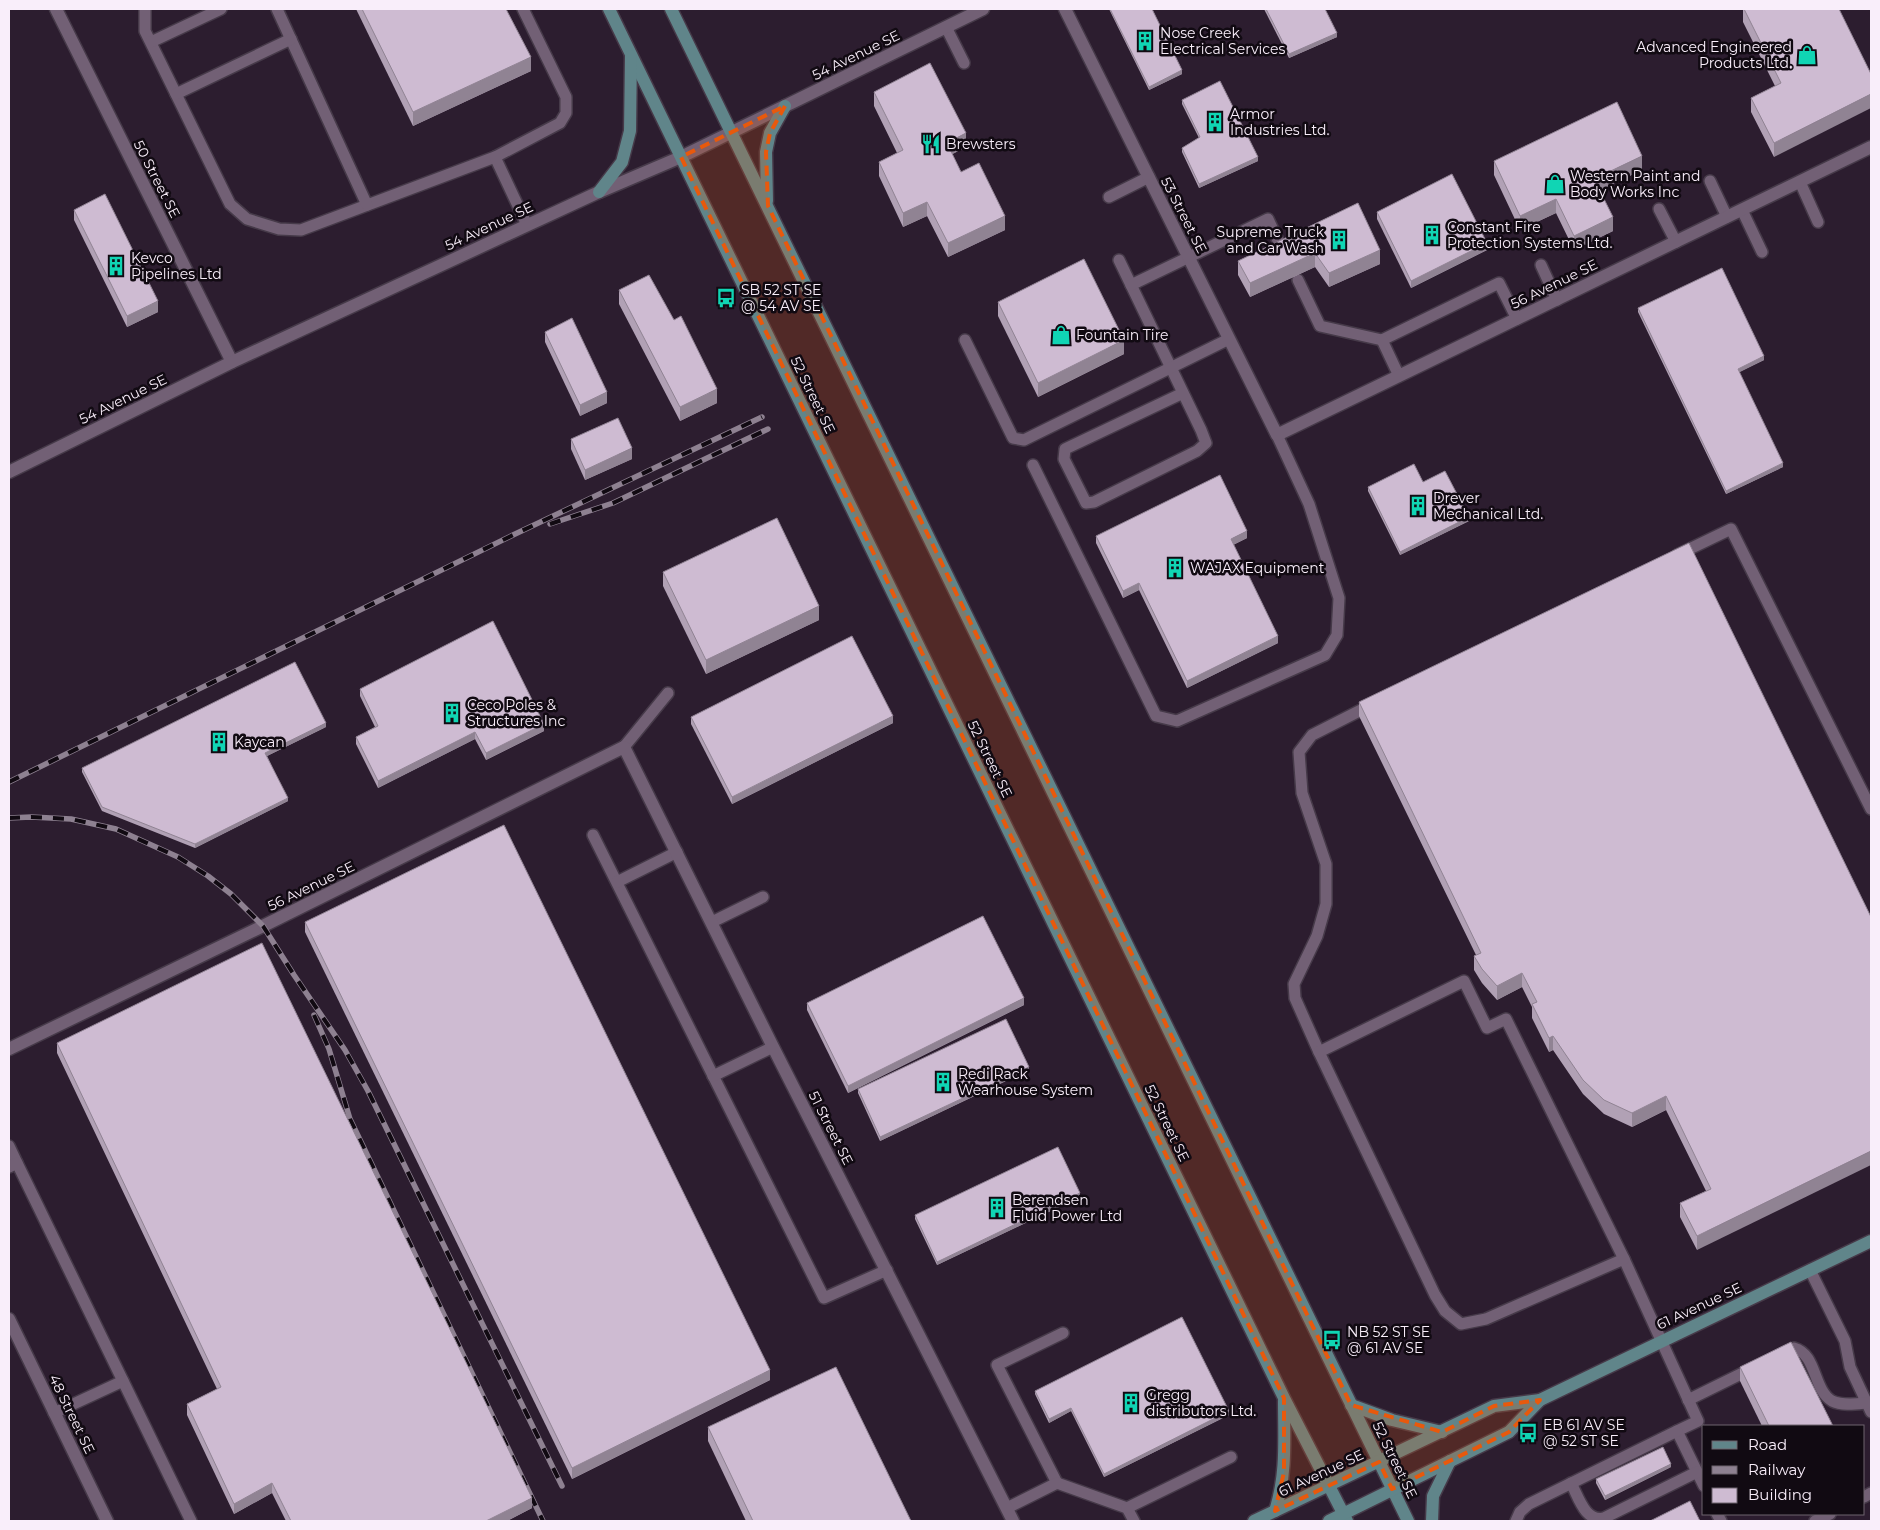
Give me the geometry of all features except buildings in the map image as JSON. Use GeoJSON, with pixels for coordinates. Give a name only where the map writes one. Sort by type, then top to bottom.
{"type":"FeatureCollection","features":[{"type":"Feature","properties":{"kind":"main road","name":"52 Street SE"},"geometry":{"type":"LineString","coordinates":[[609,9],[1284,1398],[1345,1518]]}},
{"type":"Feature","properties":{"kind":"main road","name":"52 Street SE"},"geometry":{"type":"LineString","coordinates":[[672,9],[1408,1521]]}},
{"type":"Feature","properties":{"kind":"main road"},"geometry":{"type":"LineString","coordinates":[[599,192],[622,162],[630,131],[631,53]]}},
{"type":"Feature","properties":{"kind":"main road"},"geometry":{"type":"LineString","coordinates":[[768,206],[766,152],[770,133],[785,106]]}},
{"type":"Feature","properties":{"kind":"main road","name":"61 Avenue SE"},"geometry":{"type":"LineString","coordinates":[[1254,1521],[1494,1406],[1540,1400],[1871,1241]]}},
{"type":"Feature","properties":{"kind":"main road"},"geometry":{"type":"LineString","coordinates":[[1275,1511],[1282,1490],[1284,1472],[1284,1398]]}},
{"type":"Feature","properties":{"kind":"main road","name":"61 Avenue SE"},"geometry":{"type":"LineString","coordinates":[[1330,1521],[1345,1518],[1392,1489],[1509,1432],[1540,1400]]}},
{"type":"Feature","properties":{"kind":"main road"},"geometry":{"type":"LineString","coordinates":[[1351,1405],[1392,1420],[1442,1432]]}},
{"type":"Feature","properties":{"kind":"main road"},"geometry":{"type":"LineString","coordinates":[[1432,1521],[1433,1496],[1450,1461]]}},
{"type":"Feature","properties":{"kind":"street","name":"50 Street SE"},"geometry":{"type":"LineString","coordinates":[[56,9],[232,362]]}},
{"type":"Feature","properties":{"kind":"street","name":"54 Avenue SE"},"geometry":{"type":"LineString","coordinates":[[9,472],[232,362],[599,192],[681,157],[983,9]]}},
{"type":"Feature","properties":{"kind":"street","name":"53 Street SE"},"geometry":{"type":"LineString","coordinates":[[1065,9],[1277,435]]}},
{"type":"Feature","properties":{"kind":"street","name":"56 Avenue SE"},"geometry":{"type":"LineString","coordinates":[[1277,435],[1871,147]]}},
{"type":"Feature","properties":{"kind":"street","name":"56 Avenue SE"},"geometry":{"type":"LineString","coordinates":[[9,1048],[263,926],[624,747]]}},
{"type":"Feature","properties":{"kind":"street","name":"51 Street SE"},"geometry":{"type":"LineString","coordinates":[[624,747],[773,1047],[1013,1521]]}},
{"type":"Feature","properties":{"kind":"street","name":"48 Street SE"},"geometry":{"type":"LineString","coordinates":[[9,1319],[107,1521]]}},
{"type":"Feature","properties":{"kind":"lane"},"geometry":{"type":"LineString","coordinates":[[145,9],[145,31],[230,204],[247,219],[279,229],[301,230],[495,156],[560,123],[566,113],[566,97],[523,9]]}},
{"type":"Feature","properties":{"kind":"lane"},"geometry":{"type":"LineString","coordinates":[[151,42],[221,9]]}},
{"type":"Feature","properties":{"kind":"lane"},"geometry":{"type":"LineString","coordinates":[[277,9],[368,205]]}},
{"type":"Feature","properties":{"kind":"lane"},"geometry":{"type":"LineString","coordinates":[[946,27],[964,63]]}},
{"type":"Feature","properties":{"kind":"lane"},"geometry":{"type":"LineString","coordinates":[[176,94],[291,39]]}},
{"type":"Feature","properties":{"kind":"lane"},"geometry":{"type":"LineString","coordinates":[[495,156],[528,225]]}},
{"type":"Feature","properties":{"kind":"lane"},"geometry":{"type":"LineString","coordinates":[[1109,197],[1148,177]]}},
{"type":"Feature","properties":{"kind":"lane"},"geometry":{"type":"LineString","coordinates":[[1710,181],[1727,217]]}},
{"type":"Feature","properties":{"kind":"lane"},"geometry":{"type":"LineString","coordinates":[[1800,182],[1818,222]]}},
{"type":"Feature","properties":{"kind":"lane"},"geometry":{"type":"LineString","coordinates":[[1659,209],[1676,242]]}},
{"type":"Feature","properties":{"kind":"lane"},"geometry":{"type":"LineString","coordinates":[[1742,210],[1762,252]]}},
{"type":"Feature","properties":{"kind":"lane"},"geometry":{"type":"LineString","coordinates":[[1131,286],[1268,219],[1281,247]]}},
{"type":"Feature","properties":{"kind":"lane"},"geometry":{"type":"LineString","coordinates":[[1119,260],[1183,393],[1206,443],[1197,451],[1094,502],[1086,503],[1064,459],[1065,449],[1183,393]]}},
{"type":"Feature","properties":{"kind":"lane"},"geometry":{"type":"LineString","coordinates":[[1541,265],[1556,300]]}},
{"type":"Feature","properties":{"kind":"lane"},"geometry":{"type":"LineString","coordinates":[[1298,280],[1320,326],[1382,340],[1499,283],[1516,319]]}},
{"type":"Feature","properties":{"kind":"lane"},"geometry":{"type":"LineString","coordinates":[[965,340],[1013,438],[1024,440],[1229,339]]}},
{"type":"Feature","properties":{"kind":"lane"},"geometry":{"type":"LineString","coordinates":[[1382,340],[1399,376]]}},
{"type":"Feature","properties":{"kind":"lane"},"geometry":{"type":"LineString","coordinates":[[1033,465],[1156,716],[1177,721],[1325,655],[1337,635],[1339,598],[1309,504],[1277,435]]}},
{"type":"Feature","properties":{"kind":"lane"},"geometry":{"type":"LineString","coordinates":[[1669,558],[1732,529],[1871,809]]}},
{"type":"Feature","properties":{"kind":"lane"},"geometry":{"type":"LineString","coordinates":[[624,747],[668,693]]}},
{"type":"Feature","properties":{"kind":"lane"},"geometry":{"type":"LineString","coordinates":[[1381,700],[1312,735],[1299,752],[1302,793],[1326,864],[1326,904],[1318,936],[1294,984],[1295,998],[1319,1052],[1444,1311],[1461,1324],[1486,1319],[1624,1259]]}},
{"type":"Feature","properties":{"kind":"lane"},"geometry":{"type":"LineString","coordinates":[[593,835],[824,1298],[887,1270]]}},
{"type":"Feature","properties":{"kind":"lane"},"geometry":{"type":"LineString","coordinates":[[617,882],[677,852]]}},
{"type":"Feature","properties":{"kind":"lane"},"geometry":{"type":"LineString","coordinates":[[712,922],[763,897]]}},
{"type":"Feature","properties":{"kind":"lane"},"geometry":{"type":"LineString","coordinates":[[1319,1052],[1464,981],[1487,1028],[1506,1019],[1624,1259],[1698,1421],[1529,1504],[1520,1512],[1516,1521]]}},
{"type":"Feature","properties":{"kind":"lane"},"geometry":{"type":"LineString","coordinates":[[713,1076],[773,1047]]}},
{"type":"Feature","properties":{"kind":"lane"},"geometry":{"type":"LineString","coordinates":[[9,1146],[13,1165],[123,1381],[191,1521]]}},
{"type":"Feature","properties":{"kind":"lane"},"geometry":{"type":"LineString","coordinates":[[1810,1270],[1845,1341],[1850,1367],[1869,1408]]}},
{"type":"Feature","properties":{"kind":"lane"},"geometry":{"type":"LineString","coordinates":[[1063,1333],[997,1365],[1057,1483],[1127,1508],[1134,1521]]}},
{"type":"Feature","properties":{"kind":"lane"},"geometry":{"type":"LineString","coordinates":[[1688,1400],[1794,1348],[1806,1356],[1828,1398],[1840,1404],[1869,1408]]}},
{"type":"Feature","properties":{"kind":"lane"},"geometry":{"type":"LineString","coordinates":[[54,1413],[123,1381]]}},
{"type":"Feature","properties":{"kind":"lane"},"geometry":{"type":"LineString","coordinates":[[1677,1431],[1702,1482]]}},
{"type":"Feature","properties":{"kind":"lane"},"geometry":{"type":"LineString","coordinates":[[1127,1508],[1231,1457]]}},
{"type":"Feature","properties":{"kind":"lane"},"geometry":{"type":"LineString","coordinates":[[1571,1483],[1586,1512],[1591,1518],[1598,1519],[1604,1518],[1697,1472]]}},
{"type":"Feature","properties":{"kind":"lane"},"geometry":{"type":"LineString","coordinates":[[1007,1508],[1057,1483]]}},
{"type":"Feature","properties":{"kind":"lane"},"geometry":{"type":"LineString","coordinates":[[1815,1521],[1828,1515]]}},
{"type":"Feature","properties":{"kind":"highlighted area"},"geometry":{"type":"Polygon","coordinates":[[[785,106],[770,133],[766,152],[768,206],[1351,1405],[1442,1432],[1494,1406],[1540,1400],[1509,1432],[1392,1489],[1379,1462],[1275,1511],[1284,1472],[1284,1398],[681,157],[785,106]]]}},
{"type":"Feature","properties":{"kind":"railway"},"geometry":{"type":"LineString","coordinates":[[9,782],[513,535],[762,417]]}},
{"type":"Feature","properties":{"kind":"railway"},"geometry":{"type":"LineString","coordinates":[[550,524],[613,503],[768,429]]}},
{"type":"Feature","properties":{"kind":"railway"},"geometry":{"type":"LineString","coordinates":[[9,818],[71,819],[116,829],[178,857],[208,876],[231,894],[263,926],[345,1050],[368,1091],[562,1486]]}},
{"type":"Feature","properties":{"kind":"railway"},"geometry":{"type":"LineString","coordinates":[[314,1015],[329,1049],[350,1119],[543,1521]]}},
{"type":"Feature","properties":{"kind":"place","name":"Nose Creek Electrical Services"},"geometry":{"type":"Point","coordinates":[1145,41]}},
{"type":"Feature","properties":{"kind":"place","name":"Advanced Engineered Products Ltd."},"geometry":{"type":"Point","coordinates":[1807,55]}},
{"type":"Feature","properties":{"kind":"place","name":"Armor Industries Ltd."},"geometry":{"type":"Point","coordinates":[1215,122]}},
{"type":"Feature","properties":{"kind":"place","name":"Brewsters"},"geometry":{"type":"Point","coordinates":[931,144]}},
{"type":"Feature","properties":{"kind":"place","name":"Western Paint and Body Works Inc"},"geometry":{"type":"Point","coordinates":[1555,184]}},
{"type":"Feature","properties":{"kind":"place","name":"Constant Fire Protection Systems Ltd."},"geometry":{"type":"Point","coordinates":[1432,235]}},
{"type":"Feature","properties":{"kind":"place","name":"Supreme Truck and Car Wash"},"geometry":{"type":"Point","coordinates":[1339,240]}},
{"type":"Feature","properties":{"kind":"place","name":"Kevco Pipelines Ltd"},"geometry":{"type":"Point","coordinates":[116,266]}},
{"type":"Feature","properties":{"kind":"place","name":"SB 52 ST SE @ 54 AV SE"},"geometry":{"type":"Point","coordinates":[726,298]}},
{"type":"Feature","properties":{"kind":"place","name":"Fountain Tire"},"geometry":{"type":"Point","coordinates":[1061,335]}},
{"type":"Feature","properties":{"kind":"place","name":"Drever Mechanical Ltd."},"geometry":{"type":"Point","coordinates":[1418,506]}},
{"type":"Feature","properties":{"kind":"place","name":"WAJAX Equipment"},"geometry":{"type":"Point","coordinates":[1175,568]}},
{"type":"Feature","properties":{"kind":"place","name":"Ceco Poles & Structures Inc"},"geometry":{"type":"Point","coordinates":[452,713]}},
{"type":"Feature","properties":{"kind":"place","name":"Kaycan"},"geometry":{"type":"Point","coordinates":[219,742]}},
{"type":"Feature","properties":{"kind":"place","name":"Redi Rack Wearhouse System"},"geometry":{"type":"Point","coordinates":[943,1082]}},
{"type":"Feature","properties":{"kind":"place","name":"Berendsen Fluid Power Ltd"},"geometry":{"type":"Point","coordinates":[997,1208]}},
{"type":"Feature","properties":{"kind":"place","name":"NB 52 ST SE @ 61 AV SE"},"geometry":{"type":"Point","coordinates":[1332,1340]}},
{"type":"Feature","properties":{"kind":"place","name":"Gregg distributors Ltd."},"geometry":{"type":"Point","coordinates":[1131,1403]}},
{"type":"Feature","properties":{"kind":"place","name":"EB 61 AV SE @ 52 ST SE"},"geometry":{"type":"Point","coordinates":[1528,1433]}}]}
